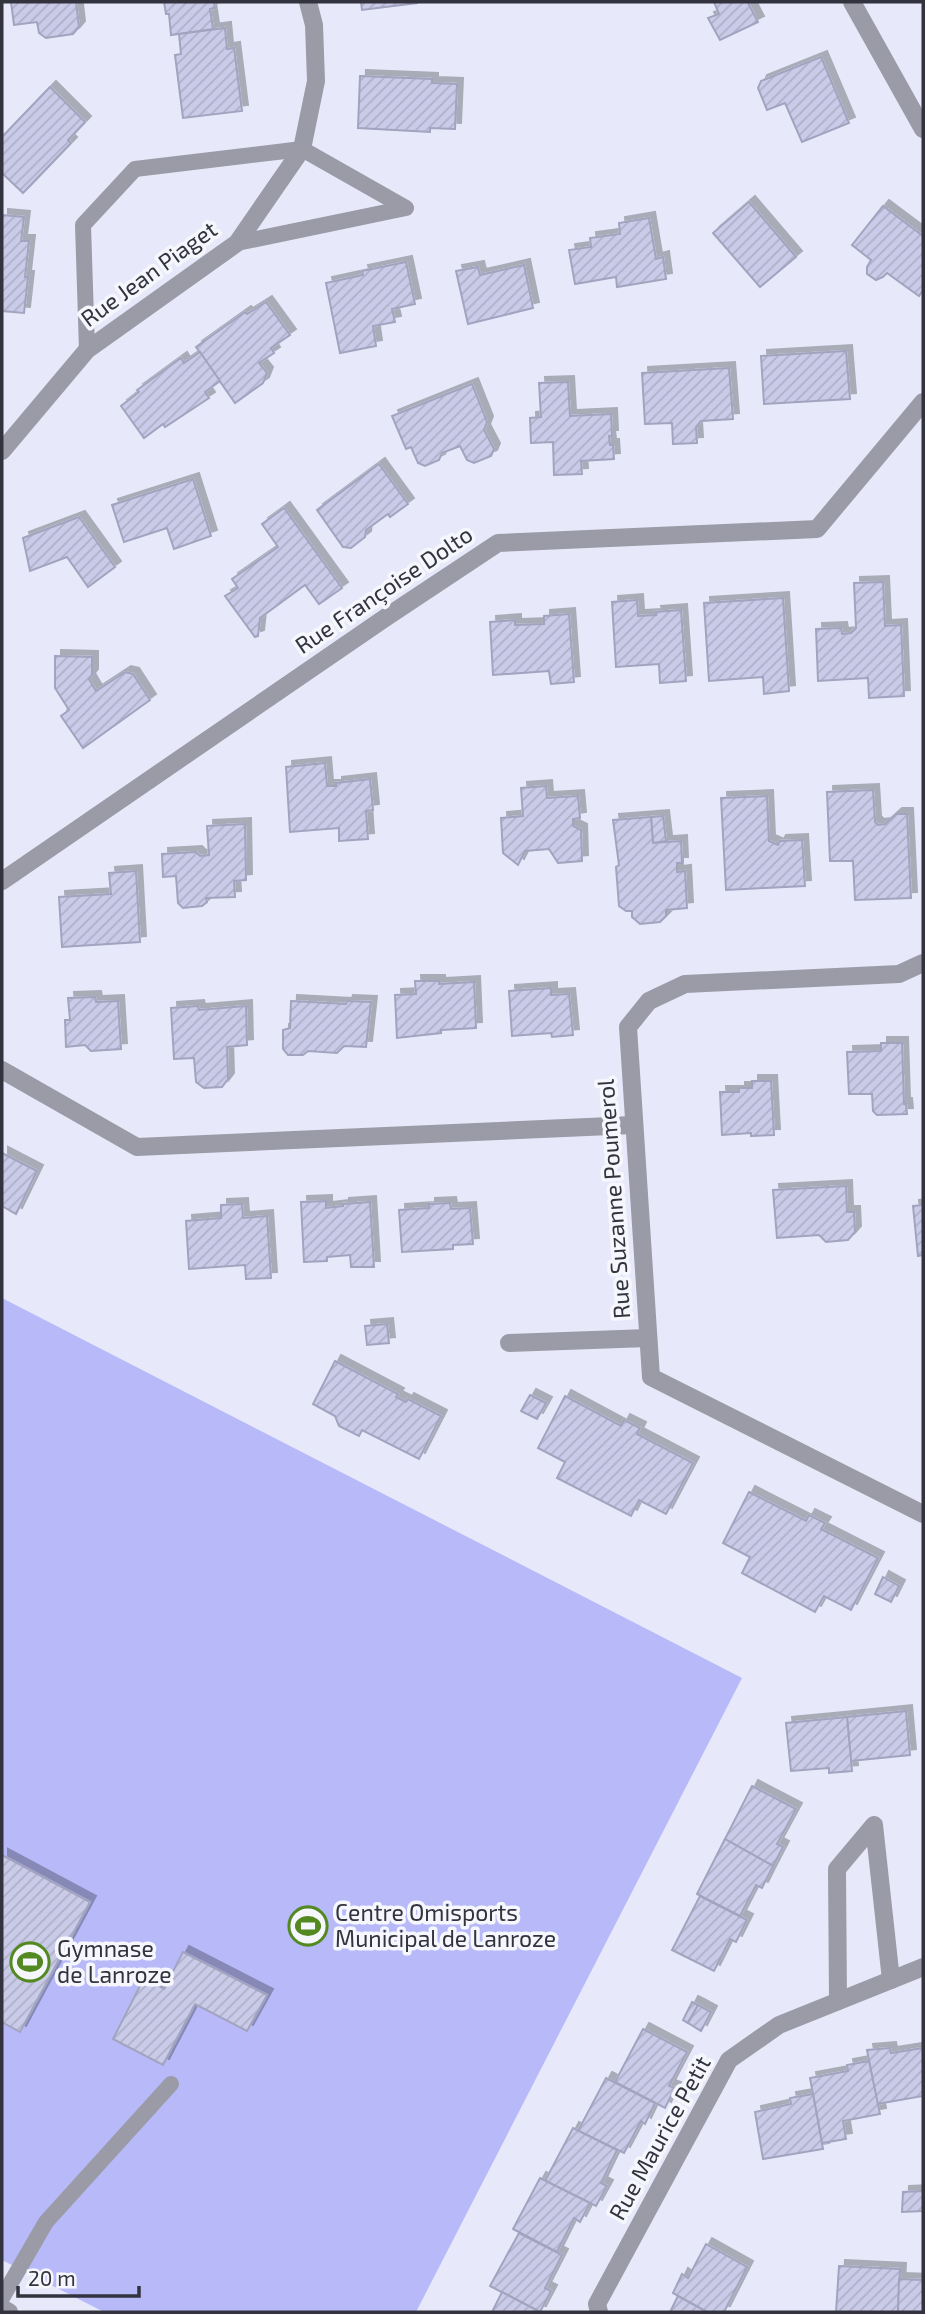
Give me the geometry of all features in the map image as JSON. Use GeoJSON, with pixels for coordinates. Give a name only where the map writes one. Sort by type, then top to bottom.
{"type":"FeatureCollection","features":[{"type":"Feature","properties":{"kind":"street","name":"Rue Jean Piaget"},"geometry":{"type":"LineString","coordinates":[[2,451],[87,350],[237,243],[302,149],[316,81],[314,25],[308,2]]}},
{"type":"Feature","properties":{"kind":"street"},"geometry":{"type":"LineString","coordinates":[[852,2],[923,129]]}},
{"type":"Feature","properties":{"kind":"street","name":"Rue Françoise Dolto"},"geometry":{"type":"LineString","coordinates":[[2,881],[498,542],[817,529],[923,402]]}},
{"type":"Feature","properties":{"kind":"street","name":"Rue Suzanne Poumerol"},"geometry":{"type":"LineString","coordinates":[[923,963],[899,974],[685,984],[649,1001],[628,1027],[651,1377],[923,1514]]}},
{"type":"Feature","properties":{"kind":"street"},"geometry":{"type":"LineString","coordinates":[[2,1070],[138,1147],[633,1125]]}},
{"type":"Feature","properties":{"kind":"street"},"geometry":{"type":"LineString","coordinates":[[509,1343],[648,1338]]}},
{"type":"Feature","properties":{"kind":"street"},"geometry":{"type":"LineString","coordinates":[[838,2001],[837,1869],[874,1825],[891,1980]]}},
{"type":"Feature","properties":{"kind":"street","name":"Rue Maurice Petit"},"geometry":{"type":"LineString","coordinates":[[599,2312],[597,2304],[729,2060],[779,2025],[923,1967]]}},
{"type":"Feature","properties":{"kind":"street"},"geometry":{"type":"LineString","coordinates":[[2,2308],[9,2312]]}},
{"type":"Feature","properties":{"kind":"lane"},"geometry":{"type":"LineString","coordinates":[[87,350],[83,225],[135,169],[302,149],[405,208],[237,243]]}},
{"type":"Feature","properties":{"kind":"lane"},"geometry":{"type":"LineString","coordinates":[[2,2298],[46,2222],[171,2084]]}},
{"type":"Feature","properties":{"kind":"shaded area","name":"Centre Omisports Municipal de Lanroze"},"geometry":{"type":"Polygon","coordinates":[[[2,1298],[742,1678],[416,2312],[104,2312],[2,2260],[2,1298]]]}},
{"type":"Feature","properties":{"kind":"building"},"geometry":{"type":"Polygon","coordinates":[[[11,2],[76,2],[79,27],[73,34],[46,38],[39,33],[37,22],[14,25],[11,2]]]}},
{"type":"Feature","properties":{"kind":"building"},"geometry":{"type":"Polygon","coordinates":[[[164,2],[214,2],[215,8],[210,9],[213,29],[171,35],[169,14],[166,14],[164,2]]]}},
{"type":"Feature","properties":{"kind":"building"},"geometry":{"type":"Polygon","coordinates":[[[361,2],[417,2],[417,3],[362,10],[361,2]]]}},
{"type":"Feature","properties":{"kind":"building"},"geometry":{"type":"Polygon","coordinates":[[[714,2],[750,2],[748,3],[758,22],[720,40],[708,18],[719,14],[714,2]]]}},
{"type":"Feature","properties":{"kind":"building"},"geometry":{"type":"Polygon","coordinates":[[[225,28],[227,49],[234,48],[242,111],[183,118],[175,55],[181,54],[179,34],[225,28]]]}},
{"type":"Feature","properties":{"kind":"building"},"geometry":{"type":"Polygon","coordinates":[[[821,57],[849,123],[802,142],[785,103],[767,110],[758,88],[761,81],[821,57]]]}},
{"type":"Feature","properties":{"kind":"building"},"geometry":{"type":"Polygon","coordinates":[[[360,76],[432,79],[432,83],[457,84],[455,129],[430,128],[430,132],[358,128],[360,76]]]}},
{"type":"Feature","properties":{"kind":"building"},"geometry":{"type":"Polygon","coordinates":[[[50,87],[85,122],[68,140],[71,143],[23,193],[2,173],[2,137],[50,87]]]}},
{"type":"Feature","properties":{"kind":"building"},"geometry":{"type":"Polygon","coordinates":[[[749,202],[796,257],[760,287],[713,233],[749,202]]]}},
{"type":"Feature","properties":{"kind":"building"},"geometry":{"type":"Polygon","coordinates":[[[883,206],[923,236],[923,290],[919,296],[887,273],[876,280],[867,274],[871,260],[852,245],[883,206]]]}},
{"type":"Feature","properties":{"kind":"building"},"geometry":{"type":"Polygon","coordinates":[[[2,215],[24,217],[21,241],[29,241],[24,313],[2,311],[2,215]]]}},
{"type":"Feature","properties":{"kind":"building"},"geometry":{"type":"Polygon","coordinates":[[[649,218],[656,259],[663,257],[666,279],[617,287],[616,277],[575,284],[569,250],[591,247],[590,238],[620,234],[619,223],[649,218]]]}},
{"type":"Feature","properties":{"kind":"building"},"geometry":{"type":"Polygon","coordinates":[[[406,262],[415,304],[392,309],[395,322],[373,326],[376,346],[340,353],[326,283],[363,275],[362,271],[406,262]]]}},
{"type":"Feature","properties":{"kind":"building"},"geometry":{"type":"Polygon","coordinates":[[[524,265],[533,308],[468,324],[456,271],[478,267],[480,275],[524,265]]]}},
{"type":"Feature","properties":{"kind":"building"},"geometry":{"type":"Polygon","coordinates":[[[266,302],[290,335],[271,348],[274,353],[259,363],[267,373],[263,383],[235,403],[196,347],[245,312],[247,314],[266,302]]]}},
{"type":"Feature","properties":{"kind":"building"},"geometry":{"type":"Polygon","coordinates":[[[846,351],[850,399],[764,404],[761,356],[846,351]]]}},
{"type":"Feature","properties":{"kind":"building"},"geometry":{"type":"Polygon","coordinates":[[[200,352],[220,381],[205,392],[209,398],[144,438],[121,406],[139,392],[137,390],[181,358],[184,363],[200,352]]]}},
{"type":"Feature","properties":{"kind":"building"},"geometry":{"type":"Polygon","coordinates":[[[729,368],[733,419],[701,421],[696,427],[697,443],[673,444],[672,423],[645,424],[642,373],[729,368]]]}},
{"type":"Feature","properties":{"kind":"building"},"geometry":{"type":"Polygon","coordinates":[[[568,382],[570,416],[611,414],[612,436],[609,436],[614,459],[581,461],[582,474],[554,475],[553,442],[531,443],[530,418],[541,417],[539,383],[568,382]]]}},
{"type":"Feature","properties":{"kind":"building"},"geometry":{"type":"Polygon","coordinates":[[[472,384],[487,422],[484,430],[494,449],[491,456],[474,463],[467,460],[460,446],[442,453],[439,460],[425,466],[418,463],[411,447],[406,449],[392,416],[472,384]]]}},
{"type":"Feature","properties":{"kind":"building"},"geometry":{"type":"Polygon","coordinates":[[[379,464],[408,504],[366,530],[365,537],[351,548],[343,547],[317,510],[379,464]]]}},
{"type":"Feature","properties":{"kind":"building"},"geometry":{"type":"Polygon","coordinates":[[[193,479],[211,536],[174,549],[167,528],[124,542],[112,505],[193,479]]]}},
{"type":"Feature","properties":{"kind":"building"},"geometry":{"type":"Polygon","coordinates":[[[284,508],[342,588],[319,604],[305,585],[260,618],[258,636],[255,637],[225,596],[238,588],[232,579],[278,547],[262,524],[284,508]]]}},
{"type":"Feature","properties":{"kind":"building"},"geometry":{"type":"Polygon","coordinates":[[[79,517],[115,567],[88,587],[67,557],[30,571],[23,538],[79,517]]]}},
{"type":"Feature","properties":{"kind":"building"},"geometry":{"type":"Polygon","coordinates":[[[883,582],[885,626],[901,625],[904,696],[869,698],[868,678],[818,681],[816,629],[841,628],[842,634],[851,633],[856,628],[854,583],[883,582]]]}},
{"type":"Feature","properties":{"kind":"building"},"geometry":{"type":"Polygon","coordinates":[[[783,598],[789,691],[764,694],[763,677],[709,681],[704,603],[783,598]]]}},
{"type":"Feature","properties":{"kind":"building"},"geometry":{"type":"Polygon","coordinates":[[[637,600],[638,616],[681,610],[686,681],[660,683],[659,664],[616,667],[612,602],[637,600]]]}},
{"type":"Feature","properties":{"kind":"building"},"geometry":{"type":"Polygon","coordinates":[[[569,614],[574,682],[551,684],[549,671],[493,675],[490,622],[515,620],[515,625],[544,624],[544,616],[569,614]]]}},
{"type":"Feature","properties":{"kind":"building"},"geometry":{"type":"Polygon","coordinates":[[[55,656],[92,657],[92,675],[89,679],[96,691],[125,672],[133,674],[150,700],[83,748],[61,716],[69,710],[55,688],[55,656]]]}},
{"type":"Feature","properties":{"kind":"building"},"geometry":{"type":"Polygon","coordinates":[[[325,763],[327,786],[370,779],[373,810],[366,811],[368,839],[339,841],[339,828],[290,832],[286,767],[325,763]]]}},
{"type":"Feature","properties":{"kind":"building"},"geometry":{"type":"Polygon","coordinates":[[[546,786],[547,798],[578,796],[580,818],[573,819],[573,826],[581,830],[582,861],[558,863],[549,849],[525,851],[518,865],[503,853],[501,818],[523,816],[521,788],[546,786]]]}},
{"type":"Feature","properties":{"kind":"building"},"geometry":{"type":"Polygon","coordinates":[[[873,790],[875,822],[878,825],[885,824],[896,814],[907,814],[911,898],[855,900],[853,861],[830,861],[827,792],[873,790]]]}},
{"type":"Feature","properties":{"kind":"building"},"geometry":{"type":"Polygon","coordinates":[[[767,796],[769,841],[778,845],[780,841],[802,840],[805,886],[726,890],[721,798],[767,796]]]}},
{"type":"Feature","properties":{"kind":"building"},"geometry":{"type":"Polygon","coordinates":[[[663,816],[666,841],[653,843],[651,817],[663,816]]]}},
{"type":"Feature","properties":{"kind":"building"},"geometry":{"type":"Polygon","coordinates":[[[651,817],[653,843],[681,841],[682,863],[677,863],[677,872],[685,871],[687,908],[666,910],[666,916],[660,922],[640,924],[632,917],[632,911],[626,911],[619,906],[616,867],[619,865],[613,820],[651,817]]]}},
{"type":"Feature","properties":{"kind":"building"},"geometry":{"type":"Polygon","coordinates":[[[245,824],[246,880],[234,881],[235,897],[206,898],[207,902],[202,906],[183,908],[178,903],[176,876],[163,877],[162,854],[196,852],[200,856],[209,855],[207,826],[245,824]]]}},
{"type":"Feature","properties":{"kind":"building"},"geometry":{"type":"Polygon","coordinates":[[[136,871],[140,942],[62,947],[59,897],[111,894],[109,873],[136,871]]]}},
{"type":"Feature","properties":{"kind":"building"},"geometry":{"type":"Polygon","coordinates":[[[415,981],[439,981],[439,984],[474,982],[476,1028],[441,1030],[441,1033],[397,1038],[395,995],[416,994],[415,981]]]}},
{"type":"Feature","properties":{"kind":"building"},"geometry":{"type":"Polygon","coordinates":[[[551,988],[551,995],[569,994],[573,1035],[552,1037],[551,1033],[512,1036],[509,991],[551,988]]]}},
{"type":"Feature","properties":{"kind":"building"},"geometry":{"type":"Polygon","coordinates":[[[95,997],[96,1002],[118,1001],[121,1049],[91,1051],[85,1045],[66,1047],[65,1020],[70,1020],[68,998],[95,997]]]}},
{"type":"Feature","properties":{"kind":"building"},"geometry":{"type":"Polygon","coordinates":[[[291,1001],[346,1004],[347,1001],[371,1002],[366,1047],[344,1046],[337,1053],[308,1051],[303,1055],[288,1055],[283,1049],[283,1030],[290,1028],[291,1001]]]}},
{"type":"Feature","properties":{"kind":"building"},"geometry":{"type":"Polygon","coordinates":[[[198,1006],[199,1010],[246,1006],[247,1045],[227,1047],[228,1079],[222,1087],[204,1088],[196,1082],[194,1058],[174,1059],[171,1008],[198,1006]]]}},
{"type":"Feature","properties":{"kind":"building"},"geometry":{"type":"Polygon","coordinates":[[[881,1043],[902,1043],[904,1104],[907,1114],[877,1115],[873,1111],[872,1094],[849,1094],[847,1052],[881,1051],[881,1043]]]}},
{"type":"Feature","properties":{"kind":"building"},"geometry":{"type":"Polygon","coordinates":[[[752,1081],[771,1081],[774,1135],[722,1135],[720,1092],[739,1092],[739,1088],[752,1088],[752,1081]]]}},
{"type":"Feature","properties":{"kind":"building"},"geometry":{"type":"Polygon","coordinates":[[[2,1153],[37,1171],[16,1214],[2,1206],[2,1153]]]}},
{"type":"Feature","properties":{"kind":"building"},"geometry":{"type":"Polygon","coordinates":[[[846,1186],[847,1212],[854,1212],[855,1232],[848,1240],[826,1242],[819,1235],[777,1238],[773,1190],[846,1186]]]}},
{"type":"Feature","properties":{"kind":"building"},"geometry":{"type":"Polygon","coordinates":[[[326,1201],[326,1208],[370,1202],[374,1267],[351,1267],[350,1255],[327,1257],[327,1261],[304,1262],[301,1202],[326,1201]]]}},
{"type":"Feature","properties":{"kind":"building"},"geometry":{"type":"Polygon","coordinates":[[[450,1203],[451,1209],[470,1208],[473,1244],[453,1245],[453,1249],[402,1252],[399,1210],[450,1203]]]}},
{"type":"Feature","properties":{"kind":"building"},"geometry":{"type":"Polygon","coordinates":[[[242,1204],[243,1218],[267,1216],[271,1278],[246,1279],[245,1265],[189,1269],[186,1221],[221,1218],[221,1205],[242,1204]]]}},
{"type":"Feature","properties":{"kind":"building"},"geometry":{"type":"Polygon","coordinates":[[[923,1205],[923,1255],[918,1256],[913,1206],[923,1205]]]}},
{"type":"Feature","properties":{"kind":"building"},"geometry":{"type":"Polygon","coordinates":[[[387,1324],[389,1343],[367,1345],[365,1326],[387,1324]]]}},
{"type":"Feature","properties":{"kind":"building"},"geometry":{"type":"Polygon","coordinates":[[[335,1361],[398,1394],[396,1397],[406,1402],[408,1399],[441,1416],[419,1459],[362,1430],[359,1436],[339,1426],[335,1416],[313,1404],[335,1361]]]}},
{"type":"Feature","properties":{"kind":"building"},"geometry":{"type":"Polygon","coordinates":[[[530,1395],[546,1403],[537,1419],[521,1411],[530,1395]]]}},
{"type":"Feature","properties":{"kind":"building"},"geometry":{"type":"Polygon","coordinates":[[[565,1396],[621,1426],[624,1420],[640,1428],[637,1434],[693,1463],[666,1514],[639,1500],[631,1516],[557,1478],[565,1462],[538,1448],[565,1396]]]}},
{"type":"Feature","properties":{"kind":"building"},"geometry":{"type":"Polygon","coordinates":[[[749,1492],[806,1521],[809,1515],[825,1523],[821,1529],[878,1558],[851,1610],[824,1596],[815,1612],[742,1573],[750,1557],[723,1543],[749,1492]]]}},
{"type":"Feature","properties":{"kind":"building"},"geometry":{"type":"Polygon","coordinates":[[[883,1577],[899,1586],[891,1602],[875,1594],[883,1577]]]}},
{"type":"Feature","properties":{"kind":"building"},"geometry":{"type":"Polygon","coordinates":[[[906,1711],[910,1755],[851,1761],[847,1717],[906,1711]]]}},
{"type":"Feature","properties":{"kind":"building"},"geometry":{"type":"Polygon","coordinates":[[[847,1717],[852,1771],[829,1773],[829,1768],[791,1771],[786,1723],[847,1717]]]}},
{"type":"Feature","properties":{"kind":"building"},"geometry":{"type":"Polygon","coordinates":[[[752,1786],[796,1809],[777,1844],[783,1847],[773,1866],[725,1839],[752,1786]]]}},
{"type":"Feature","properties":{"kind":"building"},"geometry":{"type":"Polygon","coordinates":[[[725,1839],[773,1866],[762,1888],[756,1885],[740,1916],[697,1894],[725,1839]]]}},
{"type":"Feature","properties":{"kind":"building","name":"Gymnase de Lanroze"},"geometry":{"type":"Polygon","coordinates":[[[2,1855],[90,1902],[20,2032],[2,2022],[2,1855]]]}},
{"type":"Feature","properties":{"kind":"building"},"geometry":{"type":"Polygon","coordinates":[[[700,1896],[747,1920],[736,1942],[730,1939],[714,1971],[672,1950],[700,1896]]]}},
{"type":"Feature","properties":{"kind":"building"},"geometry":{"type":"Polygon","coordinates":[[[183,1952],[267,1995],[247,2031],[195,2004],[163,2065],[113,2039],[144,1978],[164,1989],[183,1952]]]}},
{"type":"Feature","properties":{"kind":"building"},"geometry":{"type":"Polygon","coordinates":[[[692,2002],[698,2005],[688,2023],[683,2020],[692,2002]]]}},
{"type":"Feature","properties":{"kind":"building"},"geometry":{"type":"Polygon","coordinates":[[[698,2005],[711,2012],[701,2031],[688,2023],[698,2005]]]}},
{"type":"Feature","properties":{"kind":"building"},"geometry":{"type":"Polygon","coordinates":[[[643,2029],[687,2052],[669,2086],[675,2088],[665,2108],[615,2082],[643,2029]]]}},
{"type":"Feature","properties":{"kind":"building"},"geometry":{"type":"Polygon","coordinates":[[[890,2048],[891,2053],[923,2048],[923,2096],[877,2104],[867,2050],[890,2048]]]}},
{"type":"Feature","properties":{"kind":"building"},"geometry":{"type":"Polygon","coordinates":[[[869,2061],[880,2114],[843,2121],[846,2139],[822,2143],[810,2078],[848,2071],[847,2065],[869,2061]]]}},
{"type":"Feature","properties":{"kind":"building"},"geometry":{"type":"Polygon","coordinates":[[[606,2078],[655,2103],[645,2124],[641,2121],[624,2153],[578,2131],[606,2078]]]}},
{"type":"Feature","properties":{"kind":"building"},"geometry":{"type":"Polygon","coordinates":[[[813,2094],[823,2149],[763,2159],[755,2112],[791,2104],[790,2098],[813,2094]]]}},
{"type":"Feature","properties":{"kind":"building"},"geometry":{"type":"Polygon","coordinates":[[[573,2128],[617,2150],[601,2183],[607,2186],[596,2206],[545,2181],[573,2128]]]}},
{"type":"Feature","properties":{"kind":"building"},"geometry":{"type":"Polygon","coordinates":[[[540,2178],[590,2203],[580,2222],[574,2218],[557,2252],[513,2229],[540,2178]]]}},
{"type":"Feature","properties":{"kind":"building"},"geometry":{"type":"Polygon","coordinates":[[[923,2191],[923,2211],[902,2212],[903,2192],[923,2191]]]}},
{"type":"Feature","properties":{"kind":"building"},"geometry":{"type":"Polygon","coordinates":[[[519,2233],[562,2255],[545,2288],[551,2291],[540,2312],[490,2286],[519,2233]]]}},
{"type":"Feature","properties":{"kind":"building"},"geometry":{"type":"Polygon","coordinates":[[[706,2244],[747,2267],[724,2312],[707,2312],[673,2293],[682,2274],[688,2278],[706,2244]]]}},
{"type":"Feature","properties":{"kind":"building"},"geometry":{"type":"Polygon","coordinates":[[[839,2266],[900,2269],[898,2312],[836,2312],[839,2266]]]}},
{"type":"Feature","properties":{"kind":"building"},"geometry":{"type":"Polygon","coordinates":[[[899,2279],[923,2280],[923,2312],[898,2312],[899,2279]]]}},
{"type":"Feature","properties":{"kind":"building"},"geometry":{"type":"Polygon","coordinates":[[[502,2292],[540,2312],[492,2312],[502,2292]]]}},
{"type":"Feature","properties":{"kind":"building"},"geometry":{"type":"Polygon","coordinates":[[[678,2296],[707,2312],[670,2312],[678,2296]]]}},
{"type":"Feature","properties":{"kind":"place","name":"Centre Omisports Municipal de Lanroze"},"geometry":{"type":"Point","coordinates":[308,1926]}},
{"type":"Feature","properties":{"kind":"place","name":"Gymnase de Lanroze"},"geometry":{"type":"Point","coordinates":[30,1962]}}]}
